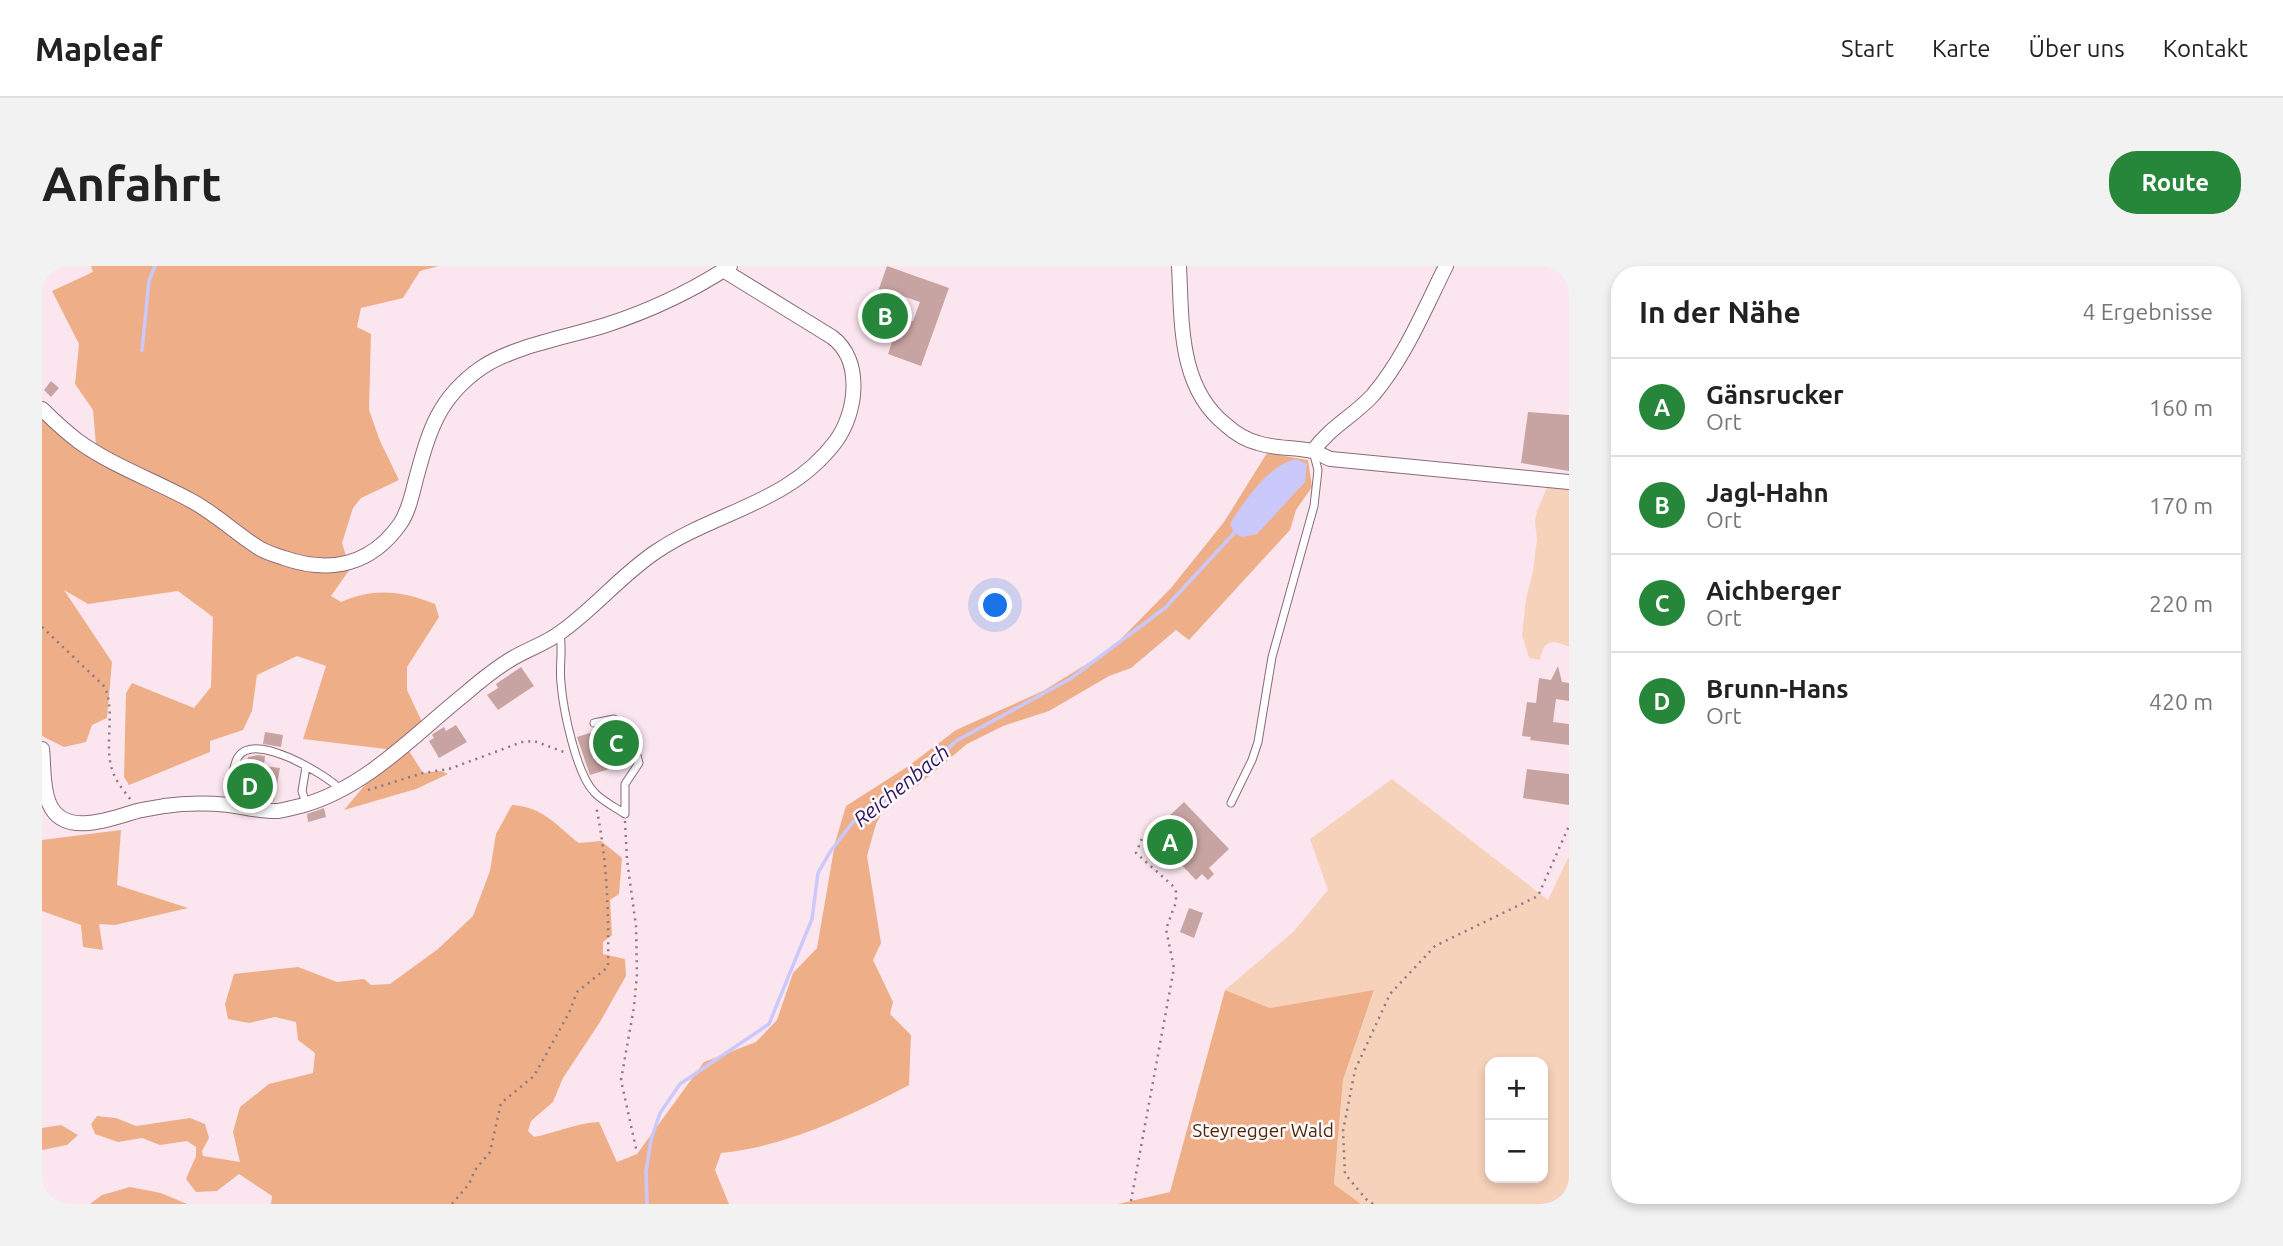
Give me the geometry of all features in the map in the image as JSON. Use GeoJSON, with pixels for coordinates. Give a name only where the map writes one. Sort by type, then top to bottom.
{"type":"FeatureCollection","features":[{"type":"Feature","properties":{"kind":"street"},"geometry":{"type":"LineString","coordinates":[[1179,266],[1184,345],[1189,372],[1206,405],[1239,436],[1280,448],[1313,451],[1331,459],[1569,482]]}},
{"type":"Feature","properties":{"kind":"street"},"geometry":{"type":"LineString","coordinates":[[1313,451],[1324,436],[1357,411],[1384,381],[1398,360],[1446,266]]}},
{"type":"Feature","properties":{"kind":"street"},"geometry":{"type":"LineString","coordinates":[[42,409],[79,442],[209,510],[261,550],[295,562],[325,565],[346,564],[363,558],[378,548],[402,520],[438,411],[465,380],[484,366],[509,355],[643,312],[727,268],[841,343],[849,355],[853,388],[846,423],[827,452],[788,486],[655,552],[559,634],[502,665],[379,765],[326,797],[280,811],[229,805],[172,805],[137,811],[111,820],[73,823],[55,814],[46,792],[42,749]]}},
{"type":"Feature","properties":{"kind":"lane"},"geometry":{"type":"LineString","coordinates":[[1231,803],[1258,742],[1272,657],[1314,506],[1318,470],[1313,451]]}},
{"type":"Feature","properties":{"kind":"lane"},"geometry":{"type":"LineString","coordinates":[[559,634],[562,645],[560,680],[563,703],[577,760],[592,791],[625,814]]}},
{"type":"Feature","properties":{"kind":"lane"},"geometry":{"type":"LineString","coordinates":[[594,723],[614,719],[624,725],[637,754],[639,763],[625,784],[625,814]]}},
{"type":"Feature","properties":{"kind":"lane"},"geometry":{"type":"LineString","coordinates":[[229,805],[239,755],[248,749],[268,750],[284,755],[319,773],[340,789]]}},
{"type":"Feature","properties":{"kind":"lane"},"geometry":{"type":"LineString","coordinates":[[306,767],[302,791],[306,804]]}},
{"type":"Feature","properties":{"kind":"path"},"geometry":{"type":"LineString","coordinates":[[42,627],[105,687],[109,697],[111,764],[115,776],[137,811]]}},
{"type":"Feature","properties":{"kind":"path"},"geometry":{"type":"LineString","coordinates":[[364,791],[423,773],[449,769],[522,742],[534,741],[548,745],[577,760]]}},
{"type":"Feature","properties":{"kind":"path"},"geometry":{"type":"LineString","coordinates":[[453,1204],[469,1184],[475,1170],[491,1152],[500,1104],[534,1076],[577,992],[608,967],[609,931],[603,839],[592,791]]}},
{"type":"Feature","properties":{"kind":"path"},"geometry":{"type":"LineString","coordinates":[[625,814],[626,860],[636,926],[637,974],[621,1080],[637,1153]]}},
{"type":"Feature","properties":{"kind":"path"},"geometry":{"type":"LineString","coordinates":[[1373,1204],[1345,1174],[1343,1131],[1355,1070],[1390,994],[1434,946],[1538,896],[1569,826]]}},
{"type":"Feature","properties":{"kind":"path"},"geometry":{"type":"LineString","coordinates":[[1131,1201],[1174,968],[1166,929],[1176,902],[1176,892],[1172,885],[1136,853],[1143,836]]}},
{"type":"Feature","properties":{"kind":"shaded area"},"geometry":{"type":"Polygon","coordinates":[[[1548,485],[1569,487],[1569,647],[1549,643],[1543,649],[1540,660],[1529,658],[1522,635],[1537,540],[1535,522],[1548,485]]]}},
{"type":"Feature","properties":{"kind":"shaded area"},"geometry":{"type":"Polygon","coordinates":[[[1392,779],[1548,900],[1569,856],[1569,1204],[1361,1204],[1334,1184],[1343,1080],[1374,991],[1270,1008],[1225,990],[1293,932],[1328,890],[1310,839],[1392,779]]]}},
{"type":"Feature","properties":{"kind":"green space"},"geometry":{"type":"Polygon","coordinates":[[[91,266],[439,266],[420,271],[403,298],[361,308],[357,327],[371,334],[369,410],[380,441],[399,480],[361,498],[353,508],[342,543],[350,569],[331,596],[341,602],[365,594],[388,592],[435,604],[439,617],[407,667],[407,690],[422,722],[410,735],[398,740],[397,751],[409,751],[423,773],[441,771],[448,774],[416,789],[344,810],[394,750],[303,739],[326,666],[297,656],[257,675],[252,711],[243,730],[210,741],[210,752],[129,785],[124,777],[126,693],[132,683],[194,708],[211,687],[213,617],[178,591],[88,604],[64,590],[112,662],[107,718],[92,725],[86,742],[64,747],[42,736],[42,413],[97,457],[93,410],[75,384],[79,344],[52,291],[93,272],[91,266]]]}},
{"type":"Feature","properties":{"kind":"green space"},"geometry":{"type":"Polygon","coordinates":[[[1267,453],[1308,460],[1312,487],[1296,510],[1290,530],[1189,640],[1176,630],[1131,668],[1109,676],[1049,711],[1003,726],[967,744],[917,786],[886,805],[876,824],[867,856],[881,943],[873,960],[893,1002],[890,1014],[911,1035],[909,1085],[864,1108],[794,1137],[721,1153],[715,1170],[729,1204],[271,1204],[272,1196],[239,1174],[217,1191],[196,1192],[186,1179],[196,1156],[196,1147],[187,1141],[160,1145],[142,1138],[118,1142],[95,1134],[91,1124],[97,1116],[116,1118],[136,1126],[190,1118],[205,1124],[209,1138],[202,1151],[203,1156],[240,1162],[233,1132],[240,1107],[269,1084],[313,1073],[315,1053],[298,1040],[296,1022],[275,1017],[249,1023],[228,1019],[225,1004],[234,974],[298,967],[337,982],[364,979],[371,985],[390,984],[438,949],[473,916],[490,871],[496,834],[512,805],[541,813],[579,843],[601,841],[622,858],[619,894],[610,900],[612,935],[603,942],[603,954],[625,959],[626,976],[563,1078],[553,1102],[531,1121],[528,1131],[534,1137],[599,1122],[617,1162],[637,1154],[704,1062],[756,1042],[777,1020],[793,973],[817,948],[835,843],[846,806],[907,767],[956,730],[1043,691],[1111,649],[1171,588],[1224,522],[1267,453]]]}},
{"type":"Feature","properties":{"kind":"green space"},"geometry":{"type":"Polygon","coordinates":[[[121,830],[117,885],[188,908],[115,925],[99,924],[103,950],[83,947],[81,925],[42,911],[42,840],[121,830]]]}},
{"type":"Feature","properties":{"kind":"green space","name":"Steyregger Wald"},"geometry":{"type":"Polygon","coordinates":[[[1225,990],[1270,1008],[1374,990],[1343,1080],[1334,1184],[1361,1204],[1118,1204],[1170,1192],[1225,990]]]}},
{"type":"Feature","properties":{"kind":"green space"},"geometry":{"type":"Polygon","coordinates":[[[61,1125],[78,1135],[67,1145],[42,1150],[42,1128],[61,1125]]]}},
{"type":"Feature","properties":{"kind":"green space"},"geometry":{"type":"Polygon","coordinates":[[[130,1187],[161,1193],[187,1204],[90,1204],[102,1195],[130,1187]]]}},
{"type":"Feature","properties":{"kind":"water"},"geometry":{"type":"Polygon","coordinates":[[[1296,459],[1307,464],[1305,482],[1257,534],[1242,537],[1234,533],[1230,523],[1258,485],[1276,469],[1296,459]]]}},
{"type":"Feature","properties":{"kind":"building"},"geometry":{"type":"Polygon","coordinates":[[[887,266],[949,288],[921,366],[888,354],[893,339],[865,328],[887,266]],[[894,293],[887,312],[913,321],[920,302],[894,293]]]}},
{"type":"Feature","properties":{"kind":"building"},"geometry":{"type":"Polygon","coordinates":[[[51,381],[59,388],[51,397],[44,390],[51,381]]]}},
{"type":"Feature","properties":{"kind":"building"},"geometry":{"type":"Polygon","coordinates":[[[1528,412],[1569,415],[1569,471],[1521,463],[1528,412]]]}},
{"type":"Feature","properties":{"kind":"building"},"geometry":{"type":"Polygon","coordinates":[[[1558,666],[1562,682],[1569,683],[1569,701],[1556,699],[1553,722],[1569,724],[1569,745],[1530,740],[1531,737],[1522,736],[1527,702],[1536,703],[1539,678],[1551,680],[1558,666]]]}},
{"type":"Feature","properties":{"kind":"building"},"geometry":{"type":"Polygon","coordinates":[[[521,667],[534,686],[498,710],[487,695],[498,688],[496,684],[521,667]]]}},
{"type":"Feature","properties":{"kind":"building"},"geometry":{"type":"Polygon","coordinates":[[[456,725],[467,742],[439,758],[429,741],[434,738],[432,735],[444,727],[446,731],[456,725]]]}},
{"type":"Feature","properties":{"kind":"building"},"geometry":{"type":"Polygon","coordinates":[[[612,726],[623,738],[632,762],[590,775],[577,737],[612,726]]]}},
{"type":"Feature","properties":{"kind":"building"},"geometry":{"type":"Polygon","coordinates":[[[265,732],[283,735],[281,747],[263,744],[265,732]]]}},
{"type":"Feature","properties":{"kind":"building"},"geometry":{"type":"Polygon","coordinates":[[[265,756],[264,766],[280,768],[274,801],[240,797],[248,757],[265,756]]]}},
{"type":"Feature","properties":{"kind":"building"},"geometry":{"type":"Polygon","coordinates":[[[1527,769],[1569,774],[1569,805],[1523,798],[1527,769]]]}},
{"type":"Feature","properties":{"kind":"building"},"geometry":{"type":"Polygon","coordinates":[[[1184,802],[1229,849],[1209,868],[1214,874],[1208,880],[1202,874],[1196,880],[1151,833],[1184,802]]]}},
{"type":"Feature","properties":{"kind":"building"},"geometry":{"type":"Polygon","coordinates":[[[324,808],[326,817],[308,822],[307,814],[324,808]]]}},
{"type":"Feature","properties":{"kind":"building"},"geometry":{"type":"Polygon","coordinates":[[[1189,908],[1203,913],[1194,938],[1180,932],[1189,908]]]}},
{"type":"Feature","properties":{"kind":"waterway"},"geometry":{"type":"LineString","coordinates":[[142,350],[149,281],[155,266]]}},
{"type":"Feature","properties":{"kind":"waterway","name":"Reichenbach"},"geometry":{"type":"LineString","coordinates":[[647,1204],[646,1171],[651,1140],[660,1113],[680,1084],[769,1024],[812,919],[818,873],[853,822],[897,794],[956,741],[1070,679],[1165,608],[1237,530]]}},
{"type":"Feature","properties":{"kind":"place","name":"Jagl-Hahn"},"geometry":{"type":"Point","coordinates":[885,316]}},
{"type":"Feature","properties":{"kind":"place","name":"Aichberger"},"geometry":{"type":"Point","coordinates":[616,743]}},
{"type":"Feature","properties":{"kind":"place","name":"Brunn-Hans"},"geometry":{"type":"Point","coordinates":[250,786]}},
{"type":"Feature","properties":{"kind":"place","name":"Gänsrucker"},"geometry":{"type":"Point","coordinates":[1170,842]}}]}
